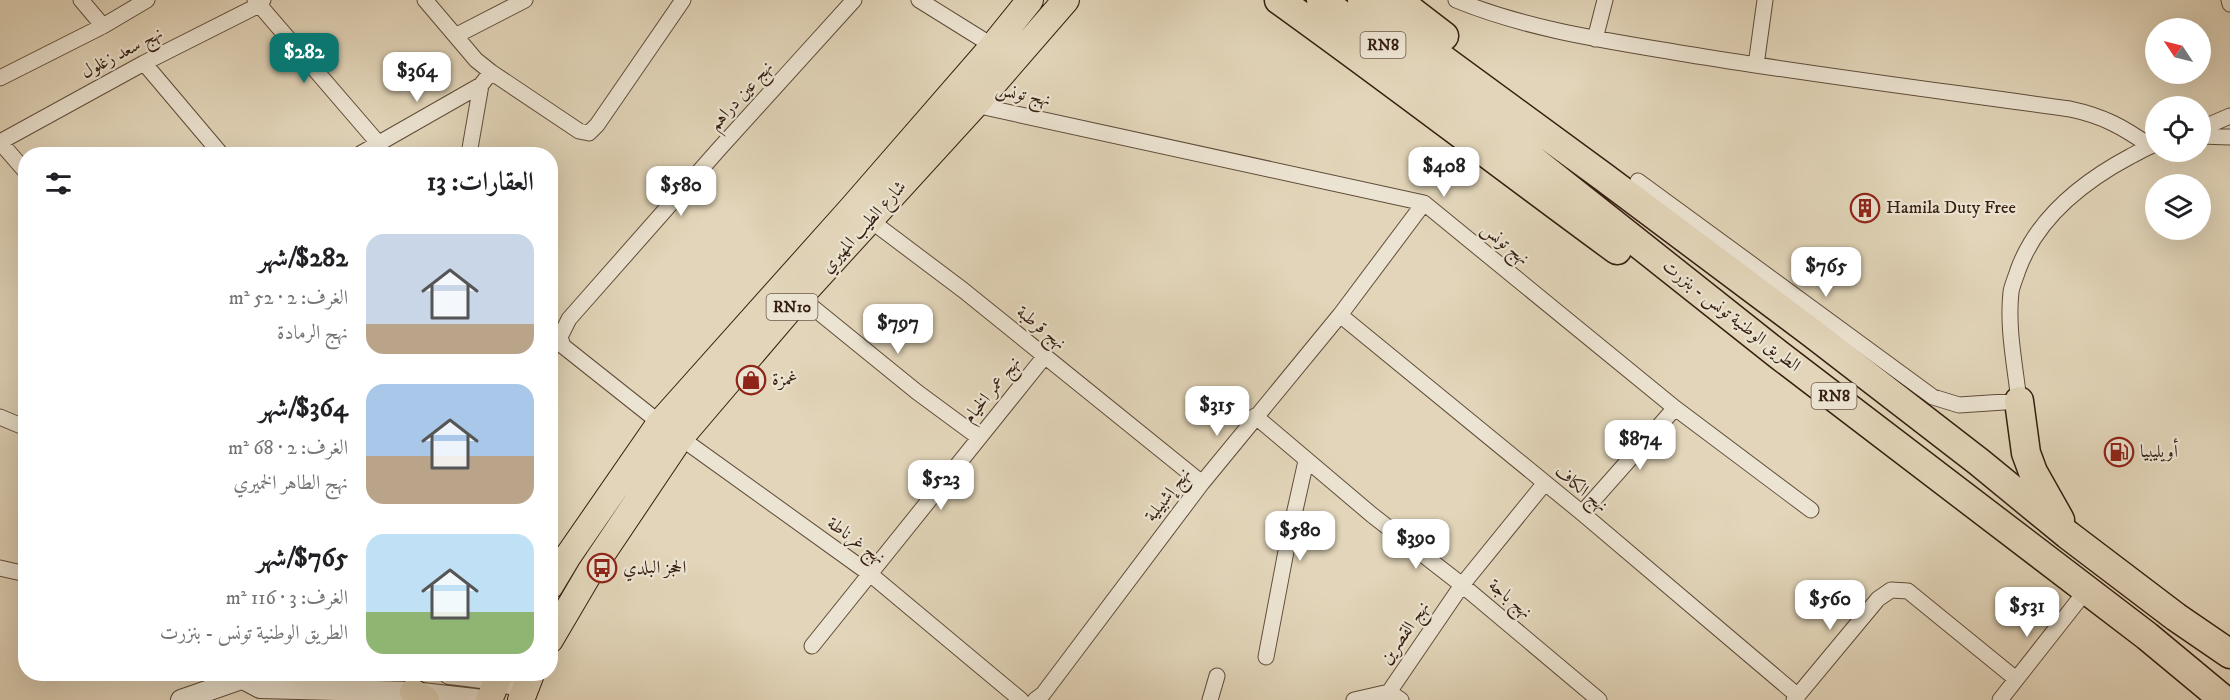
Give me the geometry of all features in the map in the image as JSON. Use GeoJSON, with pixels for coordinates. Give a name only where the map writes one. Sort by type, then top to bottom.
{"type":"FeatureCollection","features":[{"type":"Feature","properties":{"kind":"highway"},"geometry":{"type":"LineString","coordinates":[[1279,0],[1405,90],[1524,182],[1739,338],[1815,381]]}},
{"type":"Feature","properties":{"kind":"highway","name":"الطريق الوطنية تونس - بنزرت"},"geometry":{"type":"LineString","coordinates":[[1321,0],[1454,81],[1812,333],[1979,462],[2068,535],[2176,617],[2230,654]]}},
{"type":"Feature","properties":{"kind":"highway","name":"الطريق الوطنية تونس - بنزرت"},"geometry":{"type":"LineString","coordinates":[[1362,0],[1454,81],[1815,381],[2084,594],[2147,636],[2224,700]]}},
{"type":"Feature","properties":{"kind":"highway"},"geometry":{"type":"LineString","coordinates":[[1403,2],[1638,182]]}},
{"type":"Feature","properties":{"kind":"highway","name":"RN8"},"geometry":{"type":"LineString","coordinates":[[1638,182],[1812,333]]}},
{"type":"Feature","properties":{"kind":"highway"},"geometry":{"type":"LineString","coordinates":[[2019,401],[2026,453],[2033,472],[2068,535]]}},
{"type":"Feature","properties":{"kind":"main road","name":"شارع الطيب المهيري"},"geometry":{"type":"LineString","coordinates":[[558,626],[590,572],[680,438],[800,297],[861,214],[1030,0]]}},
{"type":"Feature","properties":{"kind":"main road","name":"شارع الطيب المهيري"},"geometry":{"type":"LineString","coordinates":[[558,573],[660,423],[861,214],[975,105],[1066,0]]}},
{"type":"Feature","properties":{"kind":"street"},"geometry":{"type":"LineString","coordinates":[[81,0],[103,26]]}},
{"type":"Feature","properties":{"kind":"street","name":"نهج سعد زغلول"},"geometry":{"type":"LineString","coordinates":[[0,78],[103,26],[147,0]]}},
{"type":"Feature","properties":{"kind":"street"},"geometry":{"type":"LineString","coordinates":[[425,0],[476,60],[579,131],[589,133],[597,125],[683,0]]}},
{"type":"Feature","properties":{"kind":"street"},"geometry":{"type":"LineString","coordinates":[[457,35],[525,0]]}},
{"type":"Feature","properties":{"kind":"street","name":"نهج عين دراهم"},"geometry":{"type":"LineString","coordinates":[[660,423],[563,346],[560,337],[562,330],[569,319],[711,158],[854,0]]}},
{"type":"Feature","properties":{"kind":"street"},"geometry":{"type":"LineString","coordinates":[[919,0],[993,46]]}},
{"type":"Feature","properties":{"kind":"street"},"geometry":{"type":"LineString","coordinates":[[1456,0],[1506,18],[1596,39],[1756,65],[2078,110],[2119,124],[2145,140]]}},
{"type":"Feature","properties":{"kind":"street"},"geometry":{"type":"LineString","coordinates":[[1596,39],[1605,0]]}},
{"type":"Feature","properties":{"kind":"street"},"geometry":{"type":"LineString","coordinates":[[1756,65],[1765,0]]}},
{"type":"Feature","properties":{"kind":"street"},"geometry":{"type":"LineString","coordinates":[[259,2],[379,144]]}},
{"type":"Feature","properties":{"kind":"street","name":"نهج سعد زغلول"},"geometry":{"type":"LineString","coordinates":[[0,142],[259,2]]}},
{"type":"Feature","properties":{"kind":"street"},"geometry":{"type":"LineString","coordinates":[[144,63],[215,147]]}},
{"type":"Feature","properties":{"kind":"street"},"geometry":{"type":"LineString","coordinates":[[373,147],[481,85],[491,72]]}},
{"type":"Feature","properties":{"kind":"street"},"geometry":{"type":"LineString","coordinates":[[470,147],[481,85]]}},
{"type":"Feature","properties":{"kind":"street","name":"نهج تونس"},"geometry":{"type":"LineString","coordinates":[[975,105],[1424,203],[1675,408],[1811,510]]}},
{"type":"Feature","properties":{"kind":"street"},"geometry":{"type":"LineString","coordinates":[[2211,124],[2230,116]]}},
{"type":"Feature","properties":{"kind":"street"},"geometry":{"type":"LineString","coordinates":[[2211,136],[2230,137]]}},
{"type":"Feature","properties":{"kind":"street"},"geometry":{"type":"LineString","coordinates":[[0,142],[18,163]]}},
{"type":"Feature","properties":{"kind":"street"},"geometry":{"type":"LineString","coordinates":[[1638,182],[1933,397],[1959,405],[2019,401],[2010,323],[2011,290],[2033,239],[2055,212],[2082,186],[2112,166],[2145,149]]}},
{"type":"Feature","properties":{"kind":"street","name":"نهج إشبيلية"},"geometry":{"type":"LineString","coordinates":[[1043,698],[1202,483],[1340,315],[1424,203]]}},
{"type":"Feature","properties":{"kind":"street","name":"نهج قرطبة"},"geometry":{"type":"LineString","coordinates":[[861,214],[1045,356],[1202,483]]}},
{"type":"Feature","properties":{"kind":"street"},"geometry":{"type":"LineString","coordinates":[[800,297],[917,392],[978,437]]}},
{"type":"Feature","properties":{"kind":"street","name":"نهج الكاف"},"geometry":{"type":"LineString","coordinates":[[1340,315],[1582,513],[1796,698]]}},
{"type":"Feature","properties":{"kind":"street","name":"نهج عمر الخيام"},"geometry":{"type":"LineString","coordinates":[[812,646],[1045,356]]}},
{"type":"Feature","properties":{"kind":"street"},"geometry":{"type":"LineString","coordinates":[[1582,513],[1675,408]]}},
{"type":"Feature","properties":{"kind":"street","name":"نهج باجة"},"geometry":{"type":"LineString","coordinates":[[1255,416],[1306,461],[1462,585],[1599,700]]}},
{"type":"Feature","properties":{"kind":"street"},"geometry":{"type":"LineString","coordinates":[[0,417],[18,425]]}},
{"type":"Feature","properties":{"kind":"street","name":"نهج غرناطة"},"geometry":{"type":"LineString","coordinates":[[660,423],[870,574],[1021,700]]}},
{"type":"Feature","properties":{"kind":"street"},"geometry":{"type":"LineString","coordinates":[[1266,657],[1306,461]]}},
{"type":"Feature","properties":{"kind":"street","name":"نهج القصرين"},"geometry":{"type":"LineString","coordinates":[[1395,696],[1462,585],[1544,484]]}},
{"type":"Feature","properties":{"kind":"street"},"geometry":{"type":"LineString","coordinates":[[0,568],[18,572]]}},
{"type":"Feature","properties":{"kind":"street"},"geometry":{"type":"LineString","coordinates":[[1796,698],[1878,598],[1891,590],[1908,591],[2016,679]]}},
{"type":"Feature","properties":{"kind":"street"},"geometry":{"type":"LineString","coordinates":[[2000,700],[2084,594]]}},
{"type":"Feature","properties":{"kind":"street"},"geometry":{"type":"LineString","coordinates":[[1210,700],[1217,676]]}},
{"type":"Feature","properties":{"kind":"street"},"geometry":{"type":"LineString","coordinates":[[181,700],[235,681]]}},
{"type":"Feature","properties":{"kind":"street"},"geometry":{"type":"LineString","coordinates":[[254,681],[260,688],[420,696],[492,688],[525,691]]}},
{"type":"Feature","properties":{"kind":"street"},"geometry":{"type":"LineString","coordinates":[[470,681],[492,688]]}},
{"type":"Feature","properties":{"kind":"street"},"geometry":{"type":"LineString","coordinates":[[1354,700],[1395,696]]}},
{"type":"Feature","properties":{"kind":"place","name":"Hamila Duty Free"},"geometry":{"type":"Point","coordinates":[1865,208]}},
{"type":"Feature","properties":{"kind":"place","name":"غمزة"},"geometry":{"type":"Point","coordinates":[751,380]}},
{"type":"Feature","properties":{"kind":"place","name":"أويليبيا"},"geometry":{"type":"Point","coordinates":[2119,452]}},
{"type":"Feature","properties":{"kind":"place","name":"الحجز البلدي"},"geometry":{"type":"Point","coordinates":[602,568]}}]}
